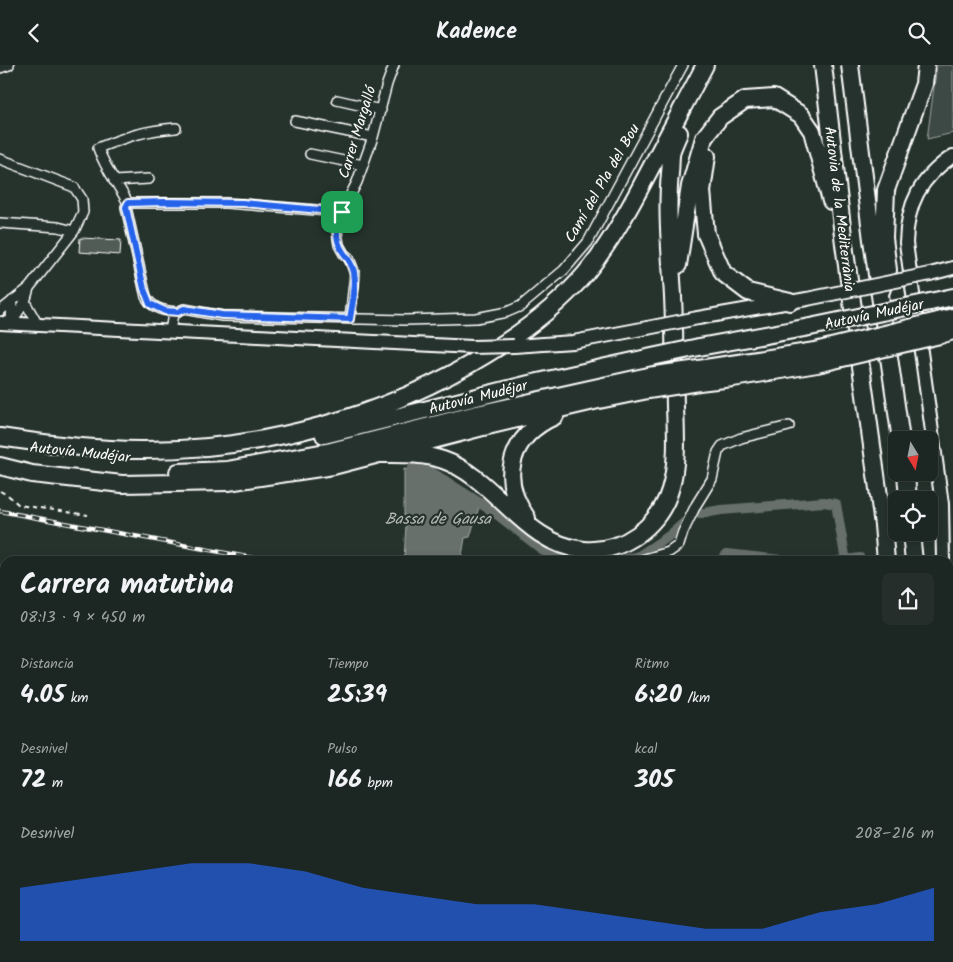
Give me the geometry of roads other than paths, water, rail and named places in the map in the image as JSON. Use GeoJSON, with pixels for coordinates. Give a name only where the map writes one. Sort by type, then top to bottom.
{"type":"FeatureCollection","features":[{"type":"Feature","properties":{"kind":"highway"},"geometry":{"type":"LineString","coordinates":[[379,454],[432,457],[462,469],[481,482],[536,530],[552,541],[568,547],[585,550],[602,549],[624,543],[640,534],[654,521],[670,491],[675,460],[673,299],[668,191],[672,150],[707,65]]}},
{"type":"Feature","properties":{"kind":"highway"},"geometry":{"type":"LineString","coordinates":[[0,437],[90,447],[140,450],[241,443],[302,430],[353,415],[416,391],[469,365],[535,322],[585,274],[617,228],[707,65]]}},
{"type":"Feature","properties":{"kind":"highway","name":"Autovia de la Mediterrània"},"geometry":{"type":"LineString","coordinates":[[822,65],[886,556]]}},
{"type":"Feature","properties":{"kind":"highway","name":"Autovia de la Mediterrània"},"geometry":{"type":"LineString","coordinates":[[850,65],[900,431]]}},
{"type":"Feature","properties":{"kind":"highway"},"geometry":{"type":"LineString","coordinates":[[880,295],[888,270],[884,237],[886,190],[924,83],[926,65]]}},
{"type":"Feature","properties":{"kind":"highway"},"geometry":{"type":"LineString","coordinates":[[673,299],[690,186],[704,138],[720,117],[745,100],[774,98],[800,115],[812,131],[844,245]]}},
{"type":"Feature","properties":{"kind":"highway"},"geometry":{"type":"LineString","coordinates":[[720,117],[708,147],[702,191],[706,234],[723,273],[748,292],[790,301]]}},
{"type":"Feature","properties":{"kind":"highway","name":"Autovía Mudéjar"},"geometry":{"type":"LineString","coordinates":[[0,442],[50,451],[118,457],[196,456],[249,451],[300,441],[528,384],[647,357],[810,327],[953,297]]}},
{"type":"Feature","properties":{"kind":"highway","name":"Autovía Mudéjar"},"geometry":{"type":"LineString","coordinates":[[0,458],[33,465],[121,474],[227,470],[331,451],[477,414],[648,383],[816,357],[946,326]]}},
{"type":"Feature","properties":{"kind":"highway"},"geometry":{"type":"LineString","coordinates":[[536,530],[524,513],[512,486],[511,471],[514,457],[518,446],[527,433],[541,422],[557,415],[648,383]]}},
{"type":"Feature","properties":{"kind":"highway"},"geometry":{"type":"LineString","coordinates":[[0,466],[32,474],[122,484],[228,482],[333,466],[556,410],[648,383]]}},
{"type":"Feature","properties":{"kind":"highway"},"geometry":{"type":"LineString","coordinates":[[912,541],[913,556]]}},
{"type":"Feature","properties":{"kind":"main road"},"geometry":{"type":"LineString","coordinates":[[943,556],[942,504],[906,243],[907,224],[911,206],[918,191],[929,175],[953,156]]}},
{"type":"Feature","properties":{"kind":"main road"},"geometry":{"type":"LineString","coordinates":[[5,323],[472,347],[514,346],[572,342],[807,299],[953,269]]}},
{"type":"Feature","properties":{"kind":"street"},"geometry":{"type":"LineString","coordinates":[[0,68],[9,65]]}},
{"type":"Feature","properties":{"kind":"street","name":"Carrer Margalló"},"geometry":{"type":"LineString","coordinates":[[350,319],[355,274],[349,258],[344,254],[339,245],[336,224],[357,182],[373,137],[394,65]]}},
{"type":"Feature","properties":{"kind":"street","name":"Camí del Pla del Bou"},"geometry":{"type":"LineString","coordinates":[[128,203],[126,207],[146,297],[150,304],[165,311],[178,312],[184,309],[222,315],[406,320],[476,318],[507,312],[521,305],[564,269],[588,242],[683,65]]}},
{"type":"Feature","properties":{"kind":"street"},"geometry":{"type":"LineString","coordinates":[[337,100],[381,110]]}},
{"type":"Feature","properties":{"kind":"street"},"geometry":{"type":"LineString","coordinates":[[295,121],[373,137]]}},
{"type":"Feature","properties":{"kind":"street"},"geometry":{"type":"LineString","coordinates":[[176,128],[134,134],[98,148],[114,181],[119,185],[128,203],[226,203],[342,212]]}},
{"type":"Feature","properties":{"kind":"street"},"geometry":{"type":"LineString","coordinates":[[310,154],[363,165]]}},
{"type":"Feature","properties":{"kind":"street"},"geometry":{"type":"LineString","coordinates":[[0,159],[74,187],[82,199],[83,212],[74,231],[29,288],[0,311]]}},
{"type":"Feature","properties":{"kind":"street"},"geometry":{"type":"LineString","coordinates":[[114,181],[149,179]]}},
{"type":"Feature","properties":{"kind":"street"},"geometry":{"type":"LineString","coordinates":[[0,223],[58,227],[74,231]]}},
{"type":"Feature","properties":{"kind":"street"},"geometry":{"type":"LineString","coordinates":[[5,323],[25,302],[29,288]]}},
{"type":"Feature","properties":{"kind":"street"},"geometry":{"type":"LineString","coordinates":[[5,323],[12,301]]}},
{"type":"Feature","properties":{"kind":"street"},"geometry":{"type":"LineString","coordinates":[[25,302],[38,325]]}},
{"type":"Feature","properties":{"kind":"street"},"geometry":{"type":"LineString","coordinates":[[170,331],[173,314],[178,312]]}},
{"type":"Feature","properties":{"kind":"street"},"geometry":{"type":"LineString","coordinates":[[655,556],[669,552],[679,545],[696,505],[712,479],[718,451],[722,445],[741,438],[789,426]]}},
{"type":"Feature","properties":{"kind":"water","name":"Bassa de Gausa"},"geometry":{"type":"Polygon","coordinates":[[[404,469],[431,473],[479,507],[470,537],[465,538],[462,556],[404,556],[406,524],[404,523],[404,469]]]}},
{"type":"Feature","properties":{"kind":"waterway"},"geometry":{"type":"LineString","coordinates":[[412,469],[431,472],[494,512],[553,556]]}},
{"type":"Feature","properties":{"kind":"waterway"},"geometry":{"type":"LineString","coordinates":[[699,514],[721,510],[824,502],[836,504],[845,556]]}},
{"type":"Feature","properties":{"kind":"waterway"},"geometry":{"type":"LineString","coordinates":[[639,556],[669,536],[685,522]]}},
{"type":"Feature","properties":{"kind":"waterway"},"geometry":{"type":"LineString","coordinates":[[725,556],[727,554],[745,556]]}},
{"type":"Feature","properties":{"kind":"railway"},"geometry":{"type":"LineString","coordinates":[[0,511],[242,556]]}}]}
